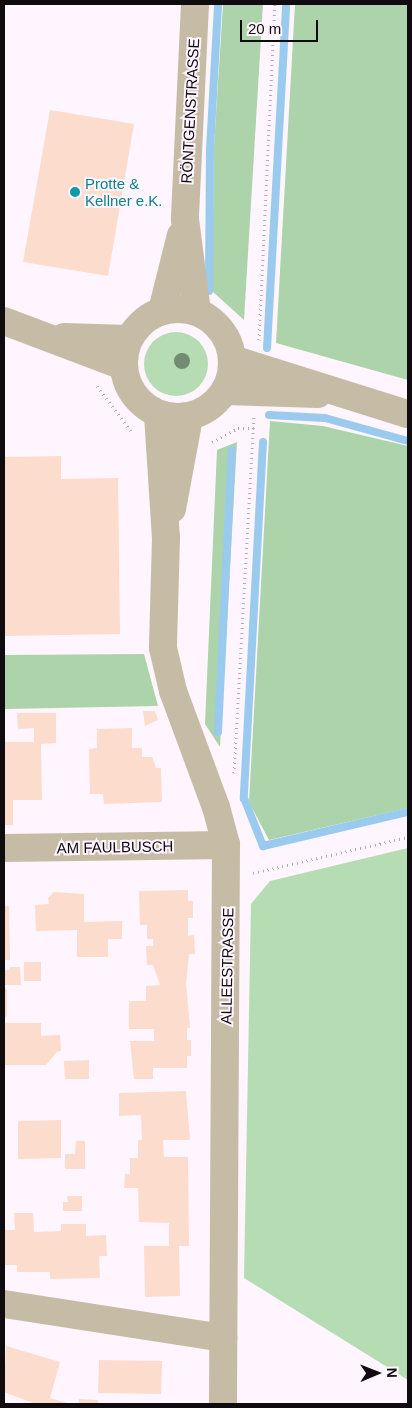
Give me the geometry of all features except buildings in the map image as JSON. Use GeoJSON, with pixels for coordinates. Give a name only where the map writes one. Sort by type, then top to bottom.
{"type":"FeatureCollection","features":[{"type":"Feature","properties":{"kind":"street","name":"RÖNTGENSTRASSE"},"geometry":{"type":"LineString","coordinates":[[162,311],[184,219],[195,4]]}},
{"type":"Feature","properties":{"kind":"street","name":"RÖNTGENSTRASSE"},"geometry":{"type":"LineString","coordinates":[[184,219],[197,311]]}},
{"type":"Feature","properties":{"kind":"street"},"geometry":{"type":"LineString","coordinates":[[162,311],[197,311],[216,324],[228,341],[232,359],[225,391],[212,406],[189,417],[158,415],[144,407],[130,391],[123,366],[128,340],[141,322],[162,311]]}},
{"type":"Feature","properties":{"kind":"street"},"geometry":{"type":"LineString","coordinates":[[4,321],[123,366]]}},
{"type":"Feature","properties":{"kind":"street"},"geometry":{"type":"LineString","coordinates":[[45,336],[128,340]]}},
{"type":"Feature","properties":{"kind":"street"},"geometry":{"type":"LineString","coordinates":[[232,359],[338,394],[408,414]]}},
{"type":"Feature","properties":{"kind":"street"},"geometry":{"type":"LineString","coordinates":[[225,391],[338,394]]}},
{"type":"Feature","properties":{"kind":"street","name":"ALLEESTRASSE"},"geometry":{"type":"LineString","coordinates":[[158,415],[166,538],[163,648],[172,691],[216,807],[226,845],[223,1404]]}},
{"type":"Feature","properties":{"kind":"street","name":"ALLEESTRASSE"},"geometry":{"type":"LineString","coordinates":[[166,538],[189,417]]}},
{"type":"Feature","properties":{"kind":"street","name":"AM FAULBUSCH"},"geometry":{"type":"LineString","coordinates":[[4,848],[226,845]]}},
{"type":"Feature","properties":{"kind":"street"},"geometry":{"type":"LineString","coordinates":[[4,1304],[223,1338]]}},
{"type":"Feature","properties":{"kind":"path"},"geometry":{"type":"LineString","coordinates":[[259,347],[275,4]]}},
{"type":"Feature","properties":{"kind":"path"},"geometry":{"type":"LineString","coordinates":[[96,385],[136,438]]}},
{"type":"Feature","properties":{"kind":"path"},"geometry":{"type":"LineString","coordinates":[[233,780],[254,411]]}},
{"type":"Feature","properties":{"kind":"path"},"geometry":{"type":"LineString","coordinates":[[248,874],[408,837]]}},
{"type":"Feature","properties":{"kind":"green space"},"geometry":{"type":"Polygon","coordinates":[[[223,4],[263,4],[244,320],[212,291],[214,147],[223,4]]]}},
{"type":"Feature","properties":{"kind":"green space"},"geometry":{"type":"Polygon","coordinates":[[[295,4],[408,4],[408,380],[276,343],[295,4]]]}},
{"type":"Feature","properties":{"kind":"green space"},"geometry":{"type":"Polygon","coordinates":[[[176,332],[188,334],[199,341],[206,352],[208,364],[206,376],[199,387],[188,394],[176,396],[164,394],[153,387],[146,376],[144,364],[146,352],[153,341],[164,334],[176,332]]]}},
{"type":"Feature","properties":{"kind":"green space"},"geometry":{"type":"Polygon","coordinates":[[[270,421],[323,426],[408,446],[408,808],[269,840],[249,802],[270,421]]]}},
{"type":"Feature","properties":{"kind":"green space"},"geometry":{"type":"Polygon","coordinates":[[[237,442],[220,747],[205,724],[217,450],[237,442]]]}},
{"type":"Feature","properties":{"kind":"green space"},"geometry":{"type":"Polygon","coordinates":[[[144,654],[158,706],[4,709],[4,655],[144,654]]]}},
{"type":"Feature","properties":{"kind":"green space"},"geometry":{"type":"Polygon","coordinates":[[[408,848],[408,1380],[244,1278],[251,904],[270,881],[408,848]]]}},
{"type":"Feature","properties":{"kind":"waterway"},"geometry":{"type":"LineString","coordinates":[[209,291],[210,149],[218,4]]}},
{"type":"Feature","properties":{"kind":"waterway"},"geometry":{"type":"LineString","coordinates":[[267,348],[286,4]]}},
{"type":"Feature","properties":{"kind":"waterway"},"geometry":{"type":"LineString","coordinates":[[269,415],[325,418],[408,441]]}},
{"type":"Feature","properties":{"kind":"waterway"},"geometry":{"type":"LineString","coordinates":[[263,442],[244,798],[263,846],[408,812]]}},
{"type":"Feature","properties":{"kind":"waterway"},"geometry":{"type":"LineString","coordinates":[[218,732],[232,450]]}},
{"type":"Feature","properties":{"kind":"place","name":"Protte & Kellner e.K."},"geometry":{"type":"Point","coordinates":[75,192]}}]}
